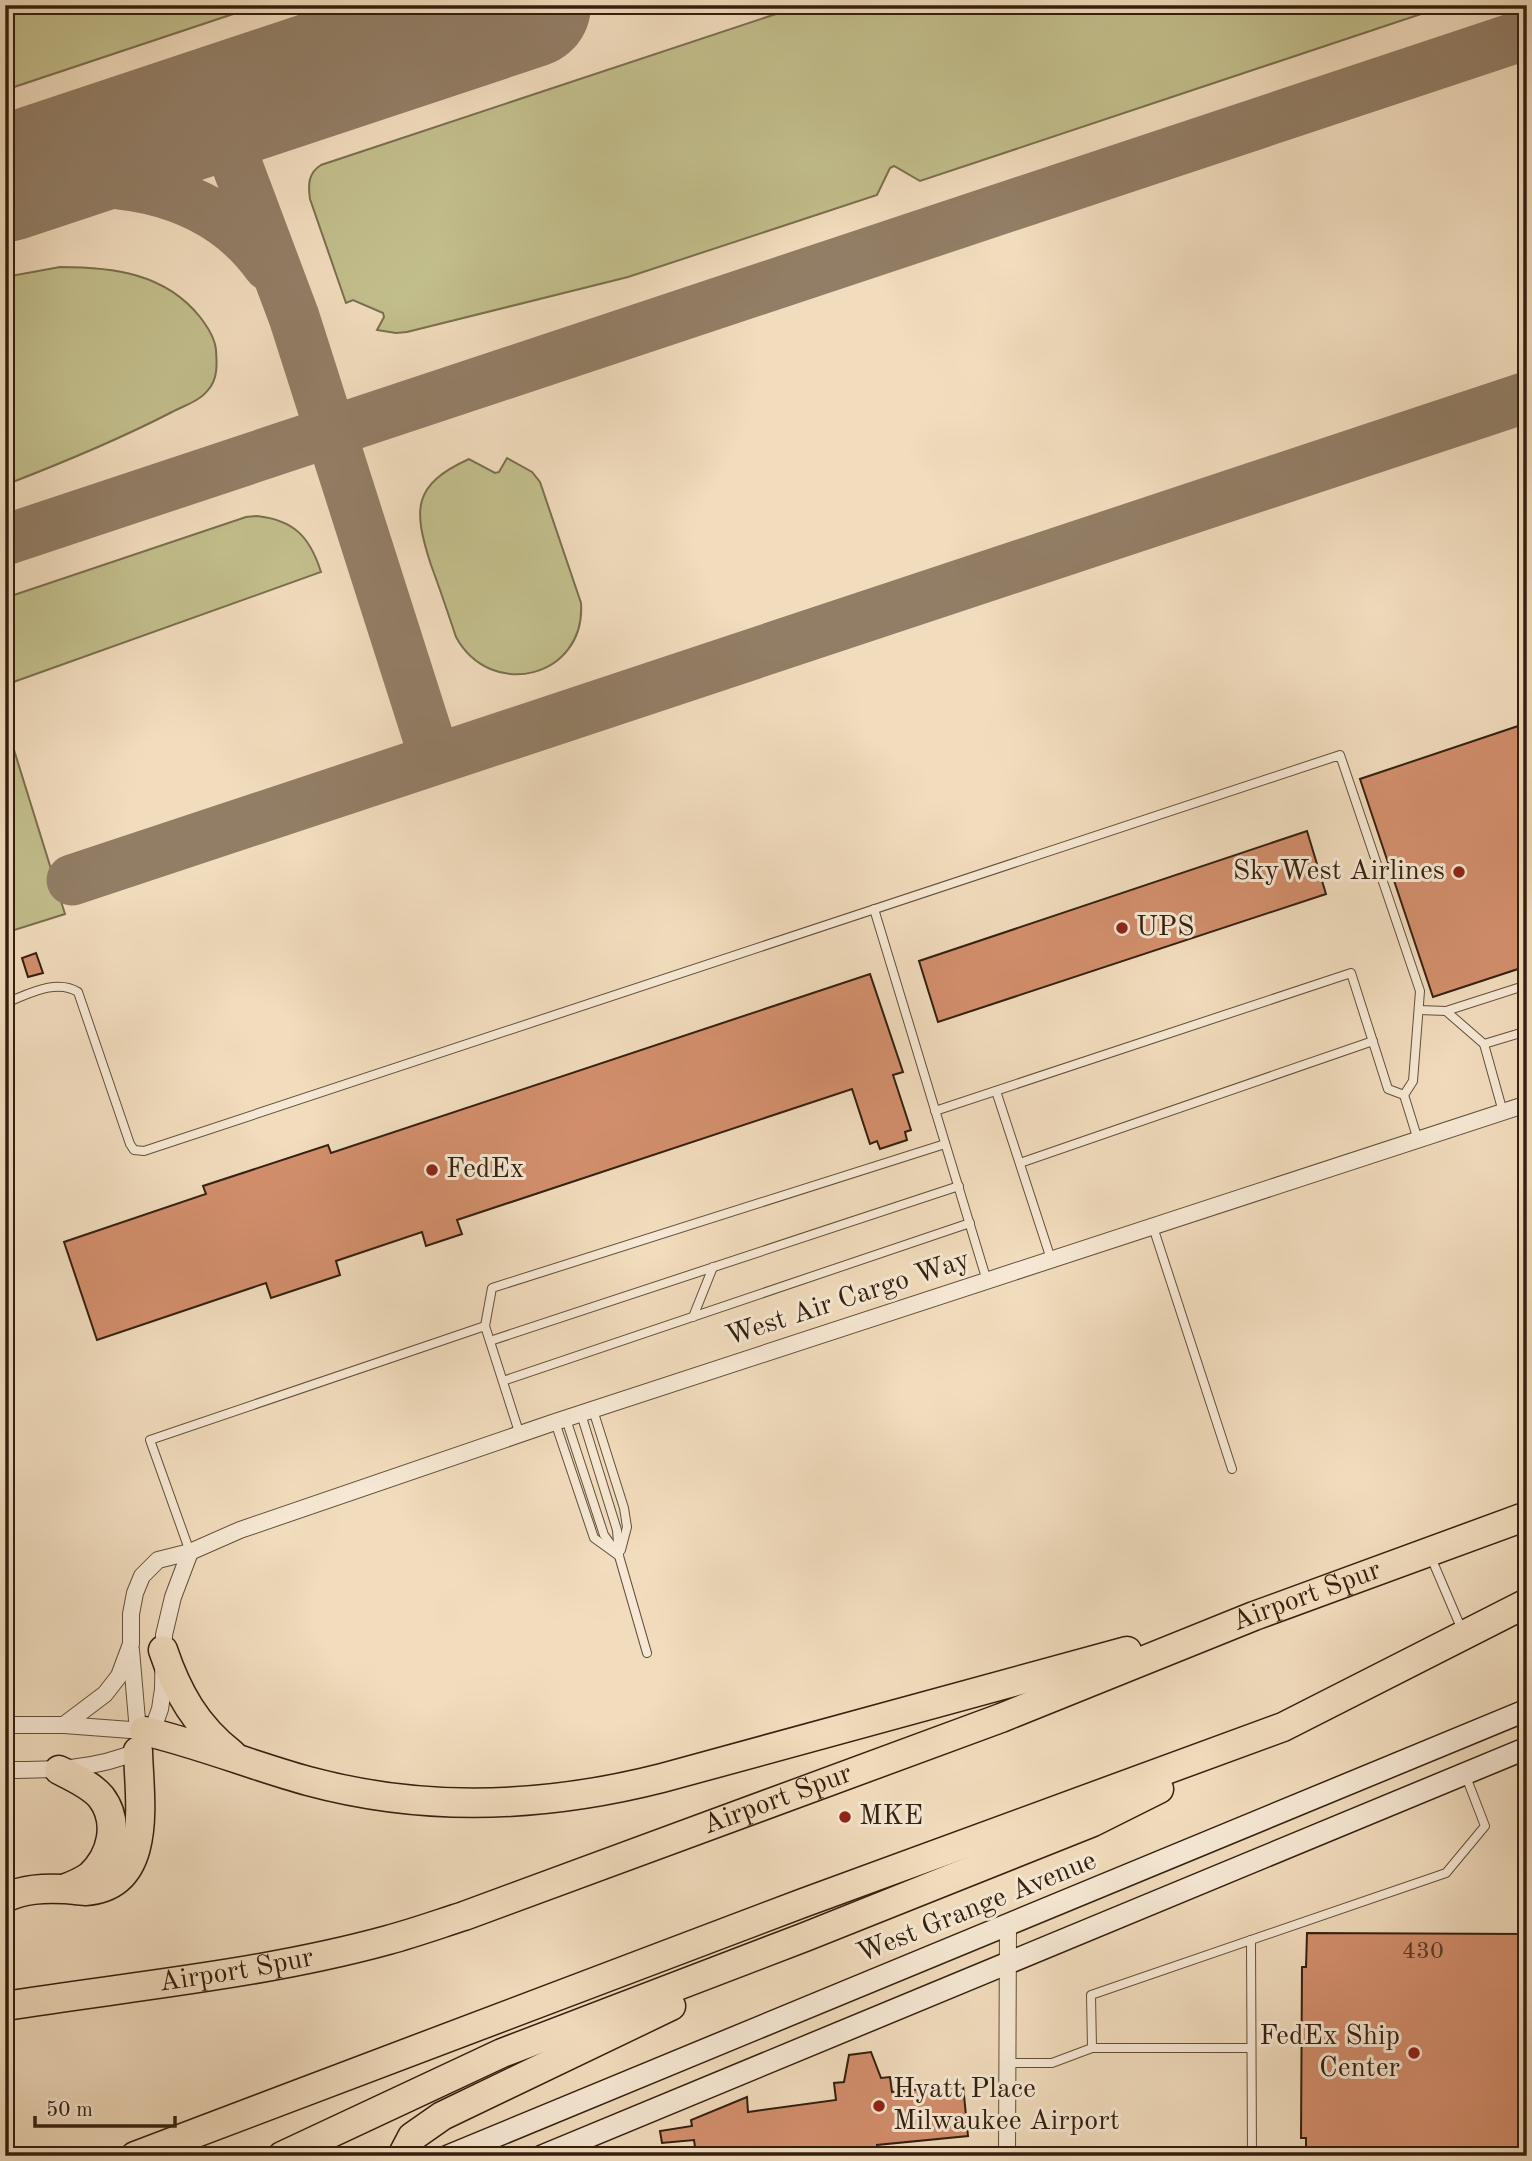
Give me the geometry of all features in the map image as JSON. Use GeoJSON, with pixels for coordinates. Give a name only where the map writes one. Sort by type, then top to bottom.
{"type":"FeatureCollection","features":[{"type":"Feature","properties":{"kind":"highway","name":"Airport Spur"},"geometry":{"type":"LineString","coordinates":[[11,2005],[238,1971],[388,1940],[464,1916],[976,1728],[1254,1616],[1527,1516]]}},
{"type":"Feature","properties":{"kind":"highway"},"geometry":{"type":"LineString","coordinates":[[282,2156],[502,2053],[805,1937],[1093,1822],[1527,1603]]}},
{"type":"Feature","properties":{"kind":"highway"},"geometry":{"type":"LineString","coordinates":[[5,1898],[23,1889],[84,1891],[100,1888],[117,1880],[131,1866],[137,1848],[140,1819],[141,1741],[240,1759],[310,1782],[390,1797],[470,1803],[568,1798],[662,1779],[1254,1616]]}},
{"type":"Feature","properties":{"kind":"highway"},"geometry":{"type":"LineString","coordinates":[[163,1650],[175,1682],[192,1714],[210,1735],[240,1759]]}},
{"type":"Feature","properties":{"kind":"highway"},"geometry":{"type":"LineString","coordinates":[[135,2156],[803,1903],[1283,1727]]}},
{"type":"Feature","properties":{"kind":"highway"},"geometry":{"type":"LineString","coordinates":[[59,1770],[82,1782],[100,1797],[111,1817],[112,1839],[103,1862],[88,1878],[65,1889]]}},
{"type":"Feature","properties":{"kind":"highway"},"geometry":{"type":"LineString","coordinates":[[402,2156],[412,2137],[442,2116],[743,1972],[805,1937]]}},
{"type":"Feature","properties":{"kind":"street","name":"West Air Cargo Way"},"geometry":{"type":"LineString","coordinates":[[64,1725],[105,1694],[119,1676],[131,1644],[131,1614],[135,1593],[142,1576],[158,1560],[190,1552],[240,1530],[574,1416],[1527,1104]]}},
{"type":"Feature","properties":{"kind":"street"},"geometry":{"type":"LineString","coordinates":[[5,1770],[59,1770],[100,1765],[141,1741],[155,1723],[160,1709],[163,1650],[173,1597],[190,1552]]}},
{"type":"Feature","properties":{"kind":"street"},"geometry":{"type":"LineString","coordinates":[[131,1644],[141,1741]]}},
{"type":"Feature","properties":{"kind":"street","name":"West Grange Avenue"},"geometry":{"type":"LineString","coordinates":[[448,2156],[1527,1710]]}},
{"type":"Feature","properties":{"kind":"street"},"geometry":{"type":"LineString","coordinates":[[5,1725],[64,1725],[141,1741]]}},
{"type":"Feature","properties":{"kind":"street"},"geometry":{"type":"LineString","coordinates":[[542,2156],[1527,1748]]}},
{"type":"Feature","properties":{"kind":"street"},"geometry":{"type":"LineString","coordinates":[[1130,1875],[1144,1908]]}},
{"type":"Feature","properties":{"kind":"street"},"geometry":{"type":"LineString","coordinates":[[1007,1926],[1007,2156]]}},
{"type":"Feature","properties":{"kind":"lane"},"geometry":{"type":"LineString","coordinates":[[5,1003],[50,987],[67,986],[78,992],[130,1144],[134,1150],[144,1151],[1340,755],[1417,977],[1420,992],[1413,1081],[1405,1095],[1418,1140]]}},
{"type":"Feature","properties":{"kind":"lane"},"geometry":{"type":"LineString","coordinates":[[874,909],[987,1281]]}},
{"type":"Feature","properties":{"kind":"lane"},"geometry":{"type":"LineString","coordinates":[[935,1111],[1351,973],[1388,1089],[1405,1095]]}},
{"type":"Feature","properties":{"kind":"lane"},"geometry":{"type":"LineString","coordinates":[[1419,1010],[1446,1011],[1527,985]]}},
{"type":"Feature","properties":{"kind":"lane"},"geometry":{"type":"LineString","coordinates":[[1446,1011],[1484,1044],[1503,1112]]}},
{"type":"Feature","properties":{"kind":"lane"},"geometry":{"type":"LineString","coordinates":[[1484,1044],[1527,1031]]}},
{"type":"Feature","properties":{"kind":"lane"},"geometry":{"type":"LineString","coordinates":[[1020,1163],[1373,1041]]}},
{"type":"Feature","properties":{"kind":"lane"},"geometry":{"type":"LineString","coordinates":[[996,1091],[1051,1259]]}},
{"type":"Feature","properties":{"kind":"lane"},"geometry":{"type":"LineString","coordinates":[[520,1434],[485,1326],[492,1288],[946,1144]]}},
{"type":"Feature","properties":{"kind":"lane"},"geometry":{"type":"LineString","coordinates":[[490,1341],[958,1186]]}},
{"type":"Feature","properties":{"kind":"lane"},"geometry":{"type":"LineString","coordinates":[[503,1381],[970,1223]]}},
{"type":"Feature","properties":{"kind":"lane"},"geometry":{"type":"LineString","coordinates":[[1153,1227],[1233,1469]]}},
{"type":"Feature","properties":{"kind":"lane"},"geometry":{"type":"LineString","coordinates":[[693,1317],[713,1267]]}},
{"type":"Feature","properties":{"kind":"lane"},"geometry":{"type":"LineString","coordinates":[[190,1552],[150,1440],[485,1326]]}},
{"type":"Feature","properties":{"kind":"lane"},"geometry":{"type":"LineString","coordinates":[[574,1416],[626,1517],[628,1527],[619,1556]]}},
{"type":"Feature","properties":{"kind":"lane"},"geometry":{"type":"LineString","coordinates":[[574,1416],[604,1535],[619,1556]]}},
{"type":"Feature","properties":{"kind":"lane"},"geometry":{"type":"LineString","coordinates":[[574,1416],[617,1530],[619,1556],[647,1653]]}},
{"type":"Feature","properties":{"kind":"lane"},"geometry":{"type":"LineString","coordinates":[[1429,1552],[1464,1637]]}},
{"type":"Feature","properties":{"kind":"lane"},"geometry":{"type":"LineString","coordinates":[[1092,2048],[1091,1995],[1446,1873],[1485,1826],[1465,1774]]}},
{"type":"Feature","properties":{"kind":"lane"},"geometry":{"type":"LineString","coordinates":[[1251,1940],[1252,2156]]}},
{"type":"Feature","properties":{"kind":"lane"},"geometry":{"type":"LineString","coordinates":[[1007,2063],[1052,2063],[1092,2048],[1251,2049]]}},
{"type":"Feature","properties":{"kind":"shaded area"},"geometry":{"type":"Polygon","coordinates":[[[5,5],[260,5],[5,90],[5,5]]]}},
{"type":"Feature","properties":{"kind":"shaded area"},"geometry":{"type":"Polygon","coordinates":[[[803,5],[1448,5],[920,181],[894,166],[890,168],[877,195],[628,277],[407,332],[377,330],[384,317],[383,313],[353,300],[346,303],[310,199],[310,180],[321,165],[803,5]]]}},
{"type":"Feature","properties":{"kind":"shaded area"},"geometry":{"type":"Polygon","coordinates":[[[60,267],[118,271],[154,282],[171,291],[186,302],[210,332],[216,350],[215,376],[205,394],[191,403],[110,442],[5,485],[5,277],[60,267]]]}},
{"type":"Feature","properties":{"kind":"shaded area"},"geometry":{"type":"Polygon","coordinates":[[[507,458],[532,472],[540,482],[581,603],[578,629],[568,649],[553,664],[534,672],[512,674],[491,669],[472,657],[456,637],[425,545],[420,514],[427,489],[450,469],[469,459],[495,473],[499,472],[507,458]]]}},
{"type":"Feature","properties":{"kind":"shaded area"},"geometry":{"type":"Polygon","coordinates":[[[257,516],[281,522],[299,532],[312,549],[321,572],[5,685],[5,598],[246,517],[257,516]]]}},
{"type":"Feature","properties":{"kind":"shaded area"},"geometry":{"type":"Polygon","coordinates":[[[5,721],[65,914],[5,933],[5,721]]]}},
{"type":"Feature","properties":{"kind":"building","name":"SkyWest Airlines"},"geometry":{"type":"Polygon","coordinates":[[[1527,723],[1527,966],[1433,997],[1360,779],[1527,723]]]}},
{"type":"Feature","properties":{"kind":"building","name":"UPS"},"geometry":{"type":"Polygon","coordinates":[[[1307,831],[1326,894],[938,1022],[919,961],[1307,831]]]}},
{"type":"Feature","properties":{"kind":"building"},"geometry":{"type":"Polygon","coordinates":[[[36,953],[43,973],[28,977],[22,958],[36,953]]]}},
{"type":"Feature","properties":{"kind":"building","name":"FedEx"},"geometry":{"type":"Polygon","coordinates":[[[870,974],[903,1072],[893,1075],[911,1130],[905,1132],[907,1140],[880,1149],[877,1141],[870,1144],[852,1089],[457,1220],[462,1234],[426,1246],[422,1232],[336,1261],[340,1275],[271,1298],[266,1283],[97,1340],[64,1242],[206,1194],[203,1186],[328,1145],[331,1153],[870,974]]]}},
{"type":"Feature","properties":{"kind":"building","name":"FedEx Ship Center"},"geometry":{"type":"Polygon","coordinates":[[[1307,1933],[1527,1934],[1527,2156],[1306,2156],[1306,2138],[1301,2138],[1302,1967],[1306,1967],[1307,1933]]]}},
{"type":"Feature","properties":{"kind":"building","name":"Hyatt Place Milwaukee Airport"},"geometry":{"type":"Polygon","coordinates":[[[871,2052],[881,2078],[890,2077],[892,2092],[963,2085],[968,2136],[877,2145],[878,2156],[861,2156],[860,2147],[782,2156],[756,2156],[755,2147],[695,2147],[694,2140],[662,2143],[660,2131],[692,2126],[691,2120],[747,2097],[748,2112],[836,2100],[834,2083],[844,2082],[849,2055],[871,2052]]]}},
{"type":"Feature","properties":{"kind":"taxiway"},"geometry":{"type":"LineString","coordinates":[[5,540],[1527,34]]}},
{"type":"Feature","properties":{"kind":"taxiway"},"geometry":{"type":"LineString","coordinates":[[216,109],[294,317],[435,759]]}},
{"type":"Feature","properties":{"kind":"taxiway"},"geometry":{"type":"LineString","coordinates":[[5,188],[77,181],[149,189],[183,200],[215,215],[243,237],[268,265]]}},
{"type":"Feature","properties":{"kind":"taxiway"},"geometry":{"type":"LineString","coordinates":[[72,880],[1527,397]]}},
{"type":"Feature","properties":{"kind":"runway"},"geometry":{"type":"LineString","coordinates":[[5,179],[528,5]]}},
{"type":"Feature","properties":{"kind":"place","name":"SkyWest Airlines"},"geometry":{"type":"Point","coordinates":[1459,872]}},
{"type":"Feature","properties":{"kind":"place","name":"UPS"},"geometry":{"type":"Point","coordinates":[1122,928]}},
{"type":"Feature","properties":{"kind":"place","name":"FedEx"},"geometry":{"type":"Point","coordinates":[432,1170]}},
{"type":"Feature","properties":{"kind":"place","name":"MKE"},"geometry":{"type":"Point","coordinates":[845,1817]}},
{"type":"Feature","properties":{"kind":"place","name":"FedEx Ship Center"},"geometry":{"type":"Point","coordinates":[1414,2053]}},
{"type":"Feature","properties":{"kind":"place","name":"Hyatt Place Milwaukee Airport"},"geometry":{"type":"Point","coordinates":[879,2106]}}]}
